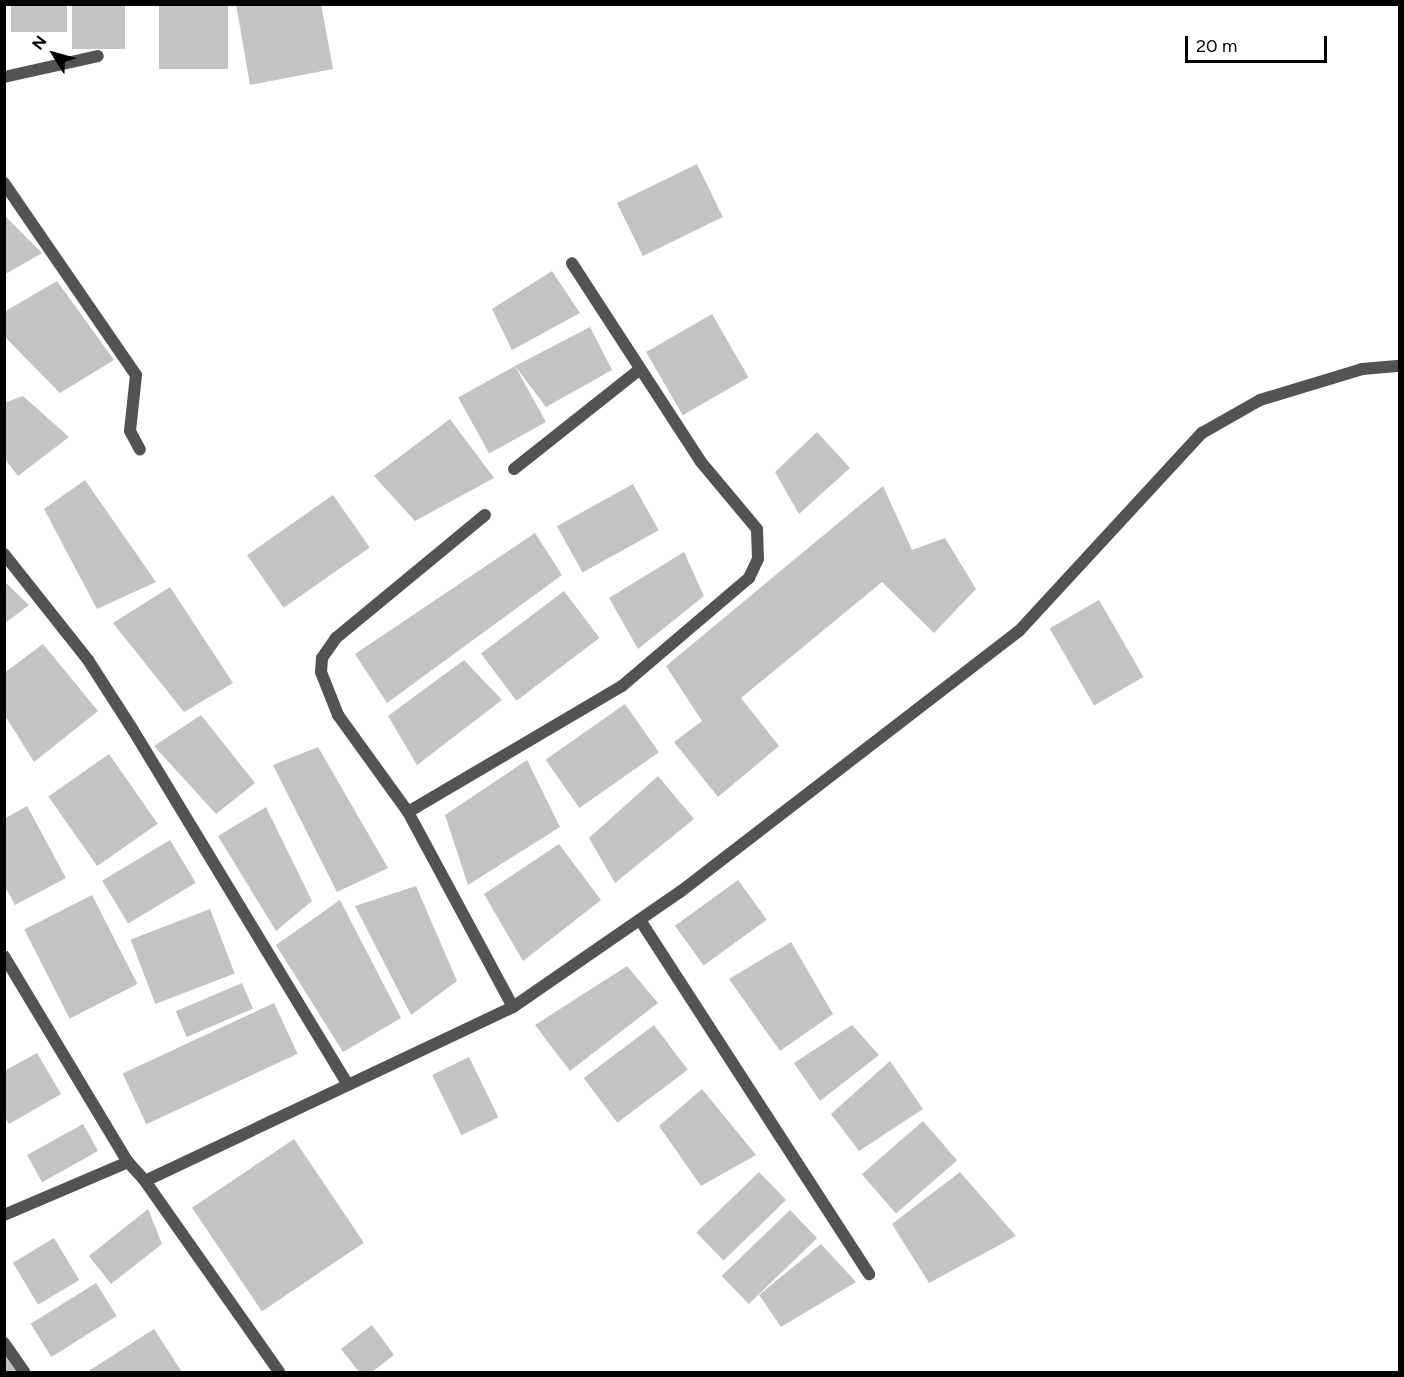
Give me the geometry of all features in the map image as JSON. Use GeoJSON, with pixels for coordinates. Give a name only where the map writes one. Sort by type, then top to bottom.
{"type":"FeatureCollection","features":[{"type":"Feature","properties":{"kind":"street"},"geometry":{"type":"LineString","coordinates":[[4,77],[98,56]]}},
{"type":"Feature","properties":{"kind":"street"},"geometry":{"type":"LineString","coordinates":[[4,183],[136,375],[130,431],[140,450]]}},
{"type":"Feature","properties":{"kind":"street"},"geometry":{"type":"LineString","coordinates":[[408,812],[622,686],[749,578],[758,559],[757,529],[701,462],[639,370],[572,263]]}},
{"type":"Feature","properties":{"kind":"street"},"geometry":{"type":"LineString","coordinates":[[145,1181],[513,1007],[640,920],[1019,631],[1202,433],[1260,400],[1362,369],[1400,366]]}},
{"type":"Feature","properties":{"kind":"street"},"geometry":{"type":"LineString","coordinates":[[514,469],[639,370]]}},
{"type":"Feature","properties":{"kind":"street"},"geometry":{"type":"LineString","coordinates":[[485,515],[336,638],[322,658],[321,672],[338,715],[408,812],[513,1007]]}},
{"type":"Feature","properties":{"kind":"street"},"geometry":{"type":"LineString","coordinates":[[4,554],[94,670],[348,1085]]}},
{"type":"Feature","properties":{"kind":"street"},"geometry":{"type":"LineString","coordinates":[[640,920],[869,1274]]}},
{"type":"Feature","properties":{"kind":"street"},"geometry":{"type":"LineString","coordinates":[[4,956],[128,1162],[145,1181],[279,1372]]}},
{"type":"Feature","properties":{"kind":"street"},"geometry":{"type":"LineString","coordinates":[[4,1215],[128,1162]]}},
{"type":"Feature","properties":{"kind":"street"},"geometry":{"type":"LineString","coordinates":[[4,1343],[24,1372]]}},
{"type":"Feature","properties":{"kind":"building"},"geometry":{"type":"Polygon","coordinates":[[[11,4],[67,4],[67,32],[11,32],[11,4]]]}},
{"type":"Feature","properties":{"kind":"building"},"geometry":{"type":"Polygon","coordinates":[[[72,4],[125,4],[125,49],[72,49],[72,4]]]}},
{"type":"Feature","properties":{"kind":"building"},"geometry":{"type":"Polygon","coordinates":[[[159,4],[228,4],[228,69],[159,69],[159,4]]]}},
{"type":"Feature","properties":{"kind":"building"},"geometry":{"type":"Polygon","coordinates":[[[236,4],[321,4],[333,69],[250,85],[236,4]]]}},
{"type":"Feature","properties":{"kind":"building"},"geometry":{"type":"Polygon","coordinates":[[[697,164],[723,217],[643,256],[617,203],[697,164]]]}},
{"type":"Feature","properties":{"kind":"building"},"geometry":{"type":"Polygon","coordinates":[[[4,215],[42,253],[4,275],[4,215]]]}},
{"type":"Feature","properties":{"kind":"building"},"geometry":{"type":"Polygon","coordinates":[[[552,271],[580,313],[512,350],[492,309],[552,271]]]}},
{"type":"Feature","properties":{"kind":"building"},"geometry":{"type":"Polygon","coordinates":[[[57,281],[114,360],[60,393],[4,336],[4,312],[57,281]]]}},
{"type":"Feature","properties":{"kind":"building"},"geometry":{"type":"Polygon","coordinates":[[[712,314],[749,377],[683,415],[646,352],[712,314]]]}},
{"type":"Feature","properties":{"kind":"building"},"geometry":{"type":"Polygon","coordinates":[[[590,327],[612,370],[546,407],[515,366],[590,327]]]}},
{"type":"Feature","properties":{"kind":"building"},"geometry":{"type":"Polygon","coordinates":[[[515,366],[546,422],[489,453],[458,398],[515,366]]]}},
{"type":"Feature","properties":{"kind":"building"},"geometry":{"type":"Polygon","coordinates":[[[23,396],[69,437],[18,476],[4,458],[4,403],[23,396]]]}},
{"type":"Feature","properties":{"kind":"building"},"geometry":{"type":"Polygon","coordinates":[[[450,419],[494,478],[415,521],[374,476],[450,419]]]}},
{"type":"Feature","properties":{"kind":"building"},"geometry":{"type":"Polygon","coordinates":[[[817,432],[850,468],[799,514],[775,472],[817,432]]]}},
{"type":"Feature","properties":{"kind":"building"},"geometry":{"type":"Polygon","coordinates":[[[85,480],[156,582],[97,609],[44,509],[85,480]]]}},
{"type":"Feature","properties":{"kind":"building"},"geometry":{"type":"Polygon","coordinates":[[[633,484],[659,530],[583,573],[557,526],[633,484]]]}},
{"type":"Feature","properties":{"kind":"building"},"geometry":{"type":"Polygon","coordinates":[[[883,486],[912,550],[945,538],[976,589],[934,633],[882,582],[741,698],[779,746],[718,797],[674,742],[702,721],[666,666],[883,486]]]}},
{"type":"Feature","properties":{"kind":"building"},"geometry":{"type":"Polygon","coordinates":[[[333,495],[370,547],[284,608],[247,555],[333,495]]]}},
{"type":"Feature","properties":{"kind":"building"},"geometry":{"type":"Polygon","coordinates":[[[535,533],[562,575],[387,703],[355,654],[535,533]]]}},
{"type":"Feature","properties":{"kind":"building"},"geometry":{"type":"Polygon","coordinates":[[[684,552],[704,596],[638,649],[609,598],[684,552]]]}},
{"type":"Feature","properties":{"kind":"building"},"geometry":{"type":"Polygon","coordinates":[[[4,581],[29,605],[4,624],[4,581]]]}},
{"type":"Feature","properties":{"kind":"building"},"geometry":{"type":"Polygon","coordinates":[[[170,587],[233,683],[184,712],[113,623],[170,587]]]}},
{"type":"Feature","properties":{"kind":"building"},"geometry":{"type":"Polygon","coordinates":[[[564,591],[600,638],[516,701],[481,654],[564,591]]]}},
{"type":"Feature","properties":{"kind":"building"},"geometry":{"type":"Polygon","coordinates":[[[1099,600],[1144,677],[1094,706],[1050,628],[1099,600]]]}},
{"type":"Feature","properties":{"kind":"building"},"geometry":{"type":"Polygon","coordinates":[[[43,644],[98,711],[34,762],[4,714],[4,673],[43,644]]]}},
{"type":"Feature","properties":{"kind":"building"},"geometry":{"type":"Polygon","coordinates":[[[464,660],[502,700],[417,765],[388,716],[464,660]]]}},
{"type":"Feature","properties":{"kind":"building"},"geometry":{"type":"Polygon","coordinates":[[[625,704],[659,752],[579,808],[546,760],[625,704]]]}},
{"type":"Feature","properties":{"kind":"building"},"geometry":{"type":"Polygon","coordinates":[[[201,715],[255,783],[216,814],[154,746],[201,715]]]}},
{"type":"Feature","properties":{"kind":"building"},"geometry":{"type":"Polygon","coordinates":[[[318,747],[388,868],[337,892],[273,765],[318,747]]]}},
{"type":"Feature","properties":{"kind":"building"},"geometry":{"type":"Polygon","coordinates":[[[109,754],[158,824],[97,866],[48,796],[109,754]]]}},
{"type":"Feature","properties":{"kind":"building"},"geometry":{"type":"Polygon","coordinates":[[[527,760],[560,827],[468,885],[445,815],[527,760]]]}},
{"type":"Feature","properties":{"kind":"building"},"geometry":{"type":"Polygon","coordinates":[[[658,776],[694,819],[615,883],[589,838],[658,776]]]}},
{"type":"Feature","properties":{"kind":"building"},"geometry":{"type":"Polygon","coordinates":[[[27,806],[66,878],[15,905],[4,885],[4,819],[27,806]]]}},
{"type":"Feature","properties":{"kind":"building"},"geometry":{"type":"Polygon","coordinates":[[[266,807],[312,901],[276,931],[218,836],[266,807]]]}},
{"type":"Feature","properties":{"kind":"building"},"geometry":{"type":"Polygon","coordinates":[[[170,840],[196,883],[128,924],[102,881],[170,840]]]}},
{"type":"Feature","properties":{"kind":"building"},"geometry":{"type":"Polygon","coordinates":[[[559,844],[601,900],[523,961],[484,894],[559,844]]]}},
{"type":"Feature","properties":{"kind":"building"},"geometry":{"type":"Polygon","coordinates":[[[738,880],[767,920],[704,965],[675,926],[738,880]]]}},
{"type":"Feature","properties":{"kind":"building"},"geometry":{"type":"Polygon","coordinates":[[[416,886],[457,981],[411,1015],[355,906],[416,886]]]}},
{"type":"Feature","properties":{"kind":"building"},"geometry":{"type":"Polygon","coordinates":[[[92,895],[137,984],[70,1019],[24,930],[92,895]]]}},
{"type":"Feature","properties":{"kind":"building"},"geometry":{"type":"Polygon","coordinates":[[[340,900],[401,1018],[343,1052],[276,945],[340,900]]]}},
{"type":"Feature","properties":{"kind":"building"},"geometry":{"type":"Polygon","coordinates":[[[210,909],[235,973],[155,1004],[131,939],[210,909]]]}},
{"type":"Feature","properties":{"kind":"building"},"geometry":{"type":"Polygon","coordinates":[[[791,942],[833,1014],[780,1051],[729,979],[791,942]]]}},
{"type":"Feature","properties":{"kind":"building"},"geometry":{"type":"Polygon","coordinates":[[[627,966],[658,1003],[570,1071],[535,1025],[627,966]]]}},
{"type":"Feature","properties":{"kind":"building"},"geometry":{"type":"Polygon","coordinates":[[[242,983],[253,1009],[187,1037],[176,1011],[242,983]]]}},
{"type":"Feature","properties":{"kind":"building"},"geometry":{"type":"Polygon","coordinates":[[[274,1003],[298,1054],[146,1124],[123,1074],[274,1003]]]}},
{"type":"Feature","properties":{"kind":"building"},"geometry":{"type":"Polygon","coordinates":[[[654,1025],[688,1070],[617,1123],[584,1078],[654,1025]]]}},
{"type":"Feature","properties":{"kind":"building"},"geometry":{"type":"Polygon","coordinates":[[[852,1025],[879,1055],[820,1101],[794,1063],[852,1025]]]}},
{"type":"Feature","properties":{"kind":"building"},"geometry":{"type":"Polygon","coordinates":[[[37,1053],[61,1094],[9,1124],[4,1116],[4,1071],[37,1053]]]}},
{"type":"Feature","properties":{"kind":"building"},"geometry":{"type":"Polygon","coordinates":[[[469,1057],[498,1117],[462,1135],[432,1075],[469,1057]]]}},
{"type":"Feature","properties":{"kind":"building"},"geometry":{"type":"Polygon","coordinates":[[[890,1061],[923,1109],[859,1151],[831,1114],[890,1061]]]}},
{"type":"Feature","properties":{"kind":"building"},"geometry":{"type":"Polygon","coordinates":[[[702,1089],[756,1155],[701,1186],[659,1126],[702,1089]]]}},
{"type":"Feature","properties":{"kind":"building"},"geometry":{"type":"Polygon","coordinates":[[[923,1121],[957,1160],[896,1213],[862,1174],[923,1121]]]}},
{"type":"Feature","properties":{"kind":"building"},"geometry":{"type":"Polygon","coordinates":[[[83,1124],[98,1151],[42,1182],[27,1155],[83,1124]]]}},
{"type":"Feature","properties":{"kind":"building"},"geometry":{"type":"Polygon","coordinates":[[[294,1139],[364,1243],[262,1311],[192,1208],[294,1139]]]}},
{"type":"Feature","properties":{"kind":"building"},"geometry":{"type":"Polygon","coordinates":[[[759,1172],[786,1200],[724,1260],[696,1232],[759,1172]]]}},
{"type":"Feature","properties":{"kind":"building"},"geometry":{"type":"Polygon","coordinates":[[[960,1172],[1016,1236],[929,1283],[892,1224],[960,1172]]]}},
{"type":"Feature","properties":{"kind":"building"},"geometry":{"type":"Polygon","coordinates":[[[148,1209],[162,1244],[111,1284],[89,1256],[148,1209]]]}},
{"type":"Feature","properties":{"kind":"building"},"geometry":{"type":"Polygon","coordinates":[[[790,1210],[817,1238],[749,1304],[722,1276],[790,1210]]]}},
{"type":"Feature","properties":{"kind":"building"},"geometry":{"type":"Polygon","coordinates":[[[54,1238],[79,1280],[38,1305],[13,1263],[54,1238]]]}},
{"type":"Feature","properties":{"kind":"building"},"geometry":{"type":"Polygon","coordinates":[[[821,1244],[856,1282],[781,1327],[759,1295],[821,1244]]]}},
{"type":"Feature","properties":{"kind":"building"},"geometry":{"type":"Polygon","coordinates":[[[96,1283],[117,1316],[51,1357],[31,1324],[96,1283]]]}},
{"type":"Feature","properties":{"kind":"building"},"geometry":{"type":"Polygon","coordinates":[[[372,1325],[394,1355],[372,1372],[359,1372],[341,1349],[372,1325]]]}},
{"type":"Feature","properties":{"kind":"building"},"geometry":{"type":"Polygon","coordinates":[[[154,1329],[182,1372],[87,1372],[154,1329]]]}},
{"type":"Feature","properties":{"kind":"building"},"geometry":{"type":"Polygon","coordinates":[[[5,1349],[19,1372],[5,1372],[5,1349]]]}}]}
